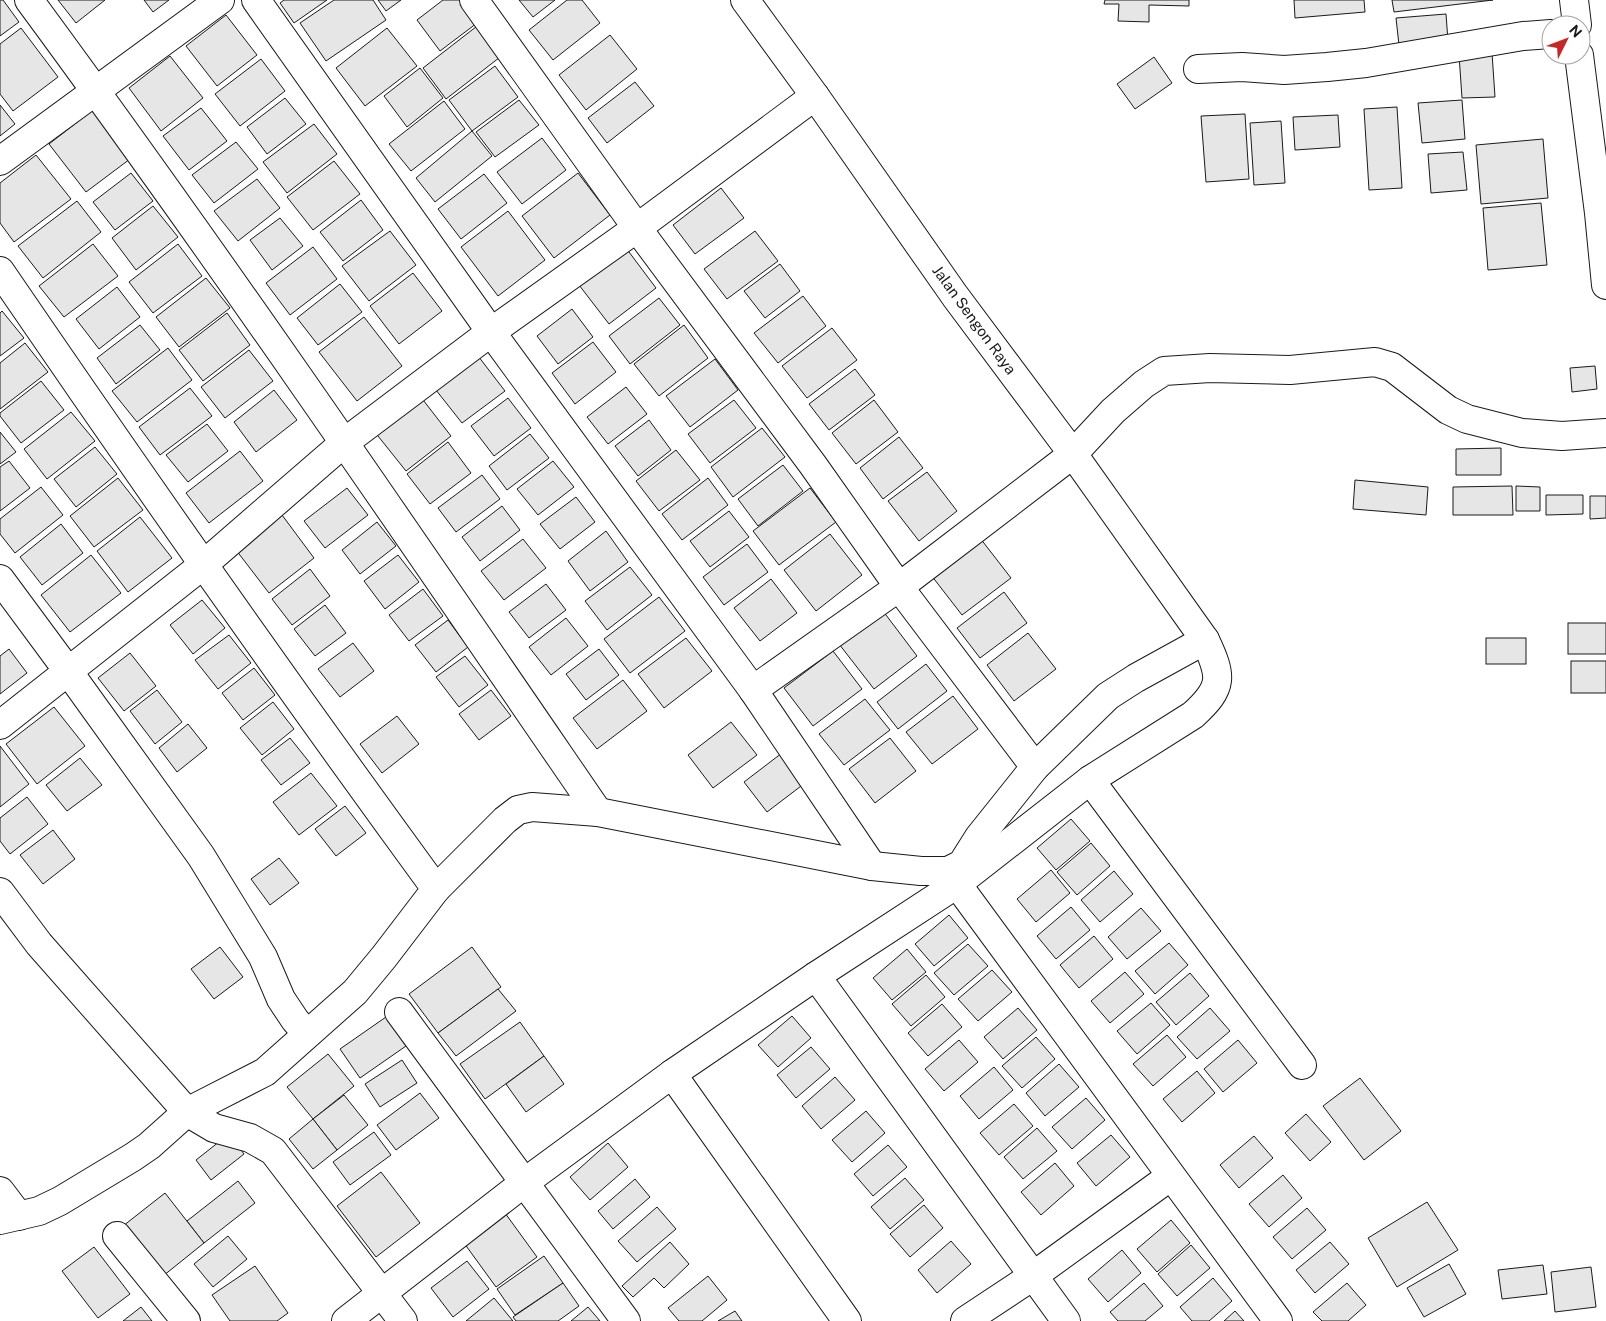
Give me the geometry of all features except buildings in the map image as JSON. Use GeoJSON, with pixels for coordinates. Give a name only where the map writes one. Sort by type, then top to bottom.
{"type":"FeatureCollection","features":[{"type":"Feature","properties":{"kind":"street"},"geometry":{"type":"LineString","coordinates":[[28,0],[96,92],[345,442],[598,812]]}},
{"type":"Feature","properties":{"kind":"street"},"geometry":{"type":"LineString","coordinates":[[0,161],[220,0]]}},
{"type":"Feature","properties":{"kind":"street"},"geometry":{"type":"LineString","coordinates":[[256,0],[491,332],[753,690],[872,866]]}},
{"type":"Feature","properties":{"kind":"street"},"geometry":{"type":"LineString","coordinates":[[474,0],[637,228],[813,465],[899,587],[1035,766]]}},
{"type":"Feature","properties":{"kind":"street","name":"Jalan Sengon Raya"},"geometry":{"type":"LineString","coordinates":[[346,1321],[525,1182],[672,1074],[816,976],[957,884],[1090,780],[1193,715],[1207,702],[1217,686],[1216,664],[1205,640],[1073,454],[954,296],[815,96],[745,0]]}},
{"type":"Feature","properties":{"kind":"street"},"geometry":{"type":"LineString","coordinates":[[1574,0],[1575,15]]}},
{"type":"Feature","properties":{"kind":"street"},"geometry":{"type":"LineString","coordinates":[[1198,69],[1242,67],[1284,70],[1327,68],[1541,35]]}},
{"type":"Feature","properties":{"kind":"street"},"geometry":{"type":"LineString","coordinates":[[1581,65],[1602,213],[1606,286]]}},
{"type":"Feature","properties":{"kind":"street"},"geometry":{"type":"LineString","coordinates":[[0,725],[203,565],[345,442],[491,332],[637,228],[815,96]]}},
{"type":"Feature","properties":{"kind":"street"},"geometry":{"type":"LineString","coordinates":[[0,271],[203,565],[324,736],[436,889]]}},
{"type":"Feature","properties":{"kind":"street"},"geometry":{"type":"LineString","coordinates":[[753,690],[899,587],[1073,454],[1112,411],[1144,384],[1164,371],[1210,368],[1290,370],[1376,362],[1392,367],[1448,410],[1467,419],[1522,433],[1562,436],[1606,433]]}},
{"type":"Feature","properties":{"kind":"street"},"geometry":{"type":"LineString","coordinates":[[0,579],[201,856],[263,957],[281,999],[307,1034]]}},
{"type":"Feature","properties":{"kind":"street"},"geometry":{"type":"LineString","coordinates":[[0,1191],[10,1218],[39,1211],[118,1167],[149,1146],[187,1112],[265,1072],[355,992],[436,889],[505,820],[518,810],[532,806],[598,812],[872,866],[921,871],[948,871],[962,864],[979,837],[1035,766],[1108,696],[1136,678],[1205,640]]}},
{"type":"Feature","properties":{"kind":"street"},"geometry":{"type":"LineString","coordinates":[[1090,780],[1302,1064]]}},
{"type":"Feature","properties":{"kind":"street"},"geometry":{"type":"LineString","coordinates":[[957,884],[1278,1321]]}},
{"type":"Feature","properties":{"kind":"street"},"geometry":{"type":"LineString","coordinates":[[0,892],[39,944],[187,1112],[214,1128],[250,1138],[273,1151],[403,1321]]}},
{"type":"Feature","properties":{"kind":"street"},"geometry":{"type":"LineString","coordinates":[[816,976],[1066,1321]]}},
{"type":"Feature","properties":{"kind":"street"},"geometry":{"type":"LineString","coordinates":[[399,1012],[626,1321]]}},
{"type":"Feature","properties":{"kind":"street"},"geometry":{"type":"LineString","coordinates":[[672,1074],[847,1321]]}},
{"type":"Feature","properties":{"kind":"street"},"geometry":{"type":"LineString","coordinates":[[965,1321],[1032,1276],[1171,1176]]}},
{"type":"Feature","properties":{"kind":"street"},"geometry":{"type":"LineString","coordinates":[[117,1236],[186,1321]]}}]}
